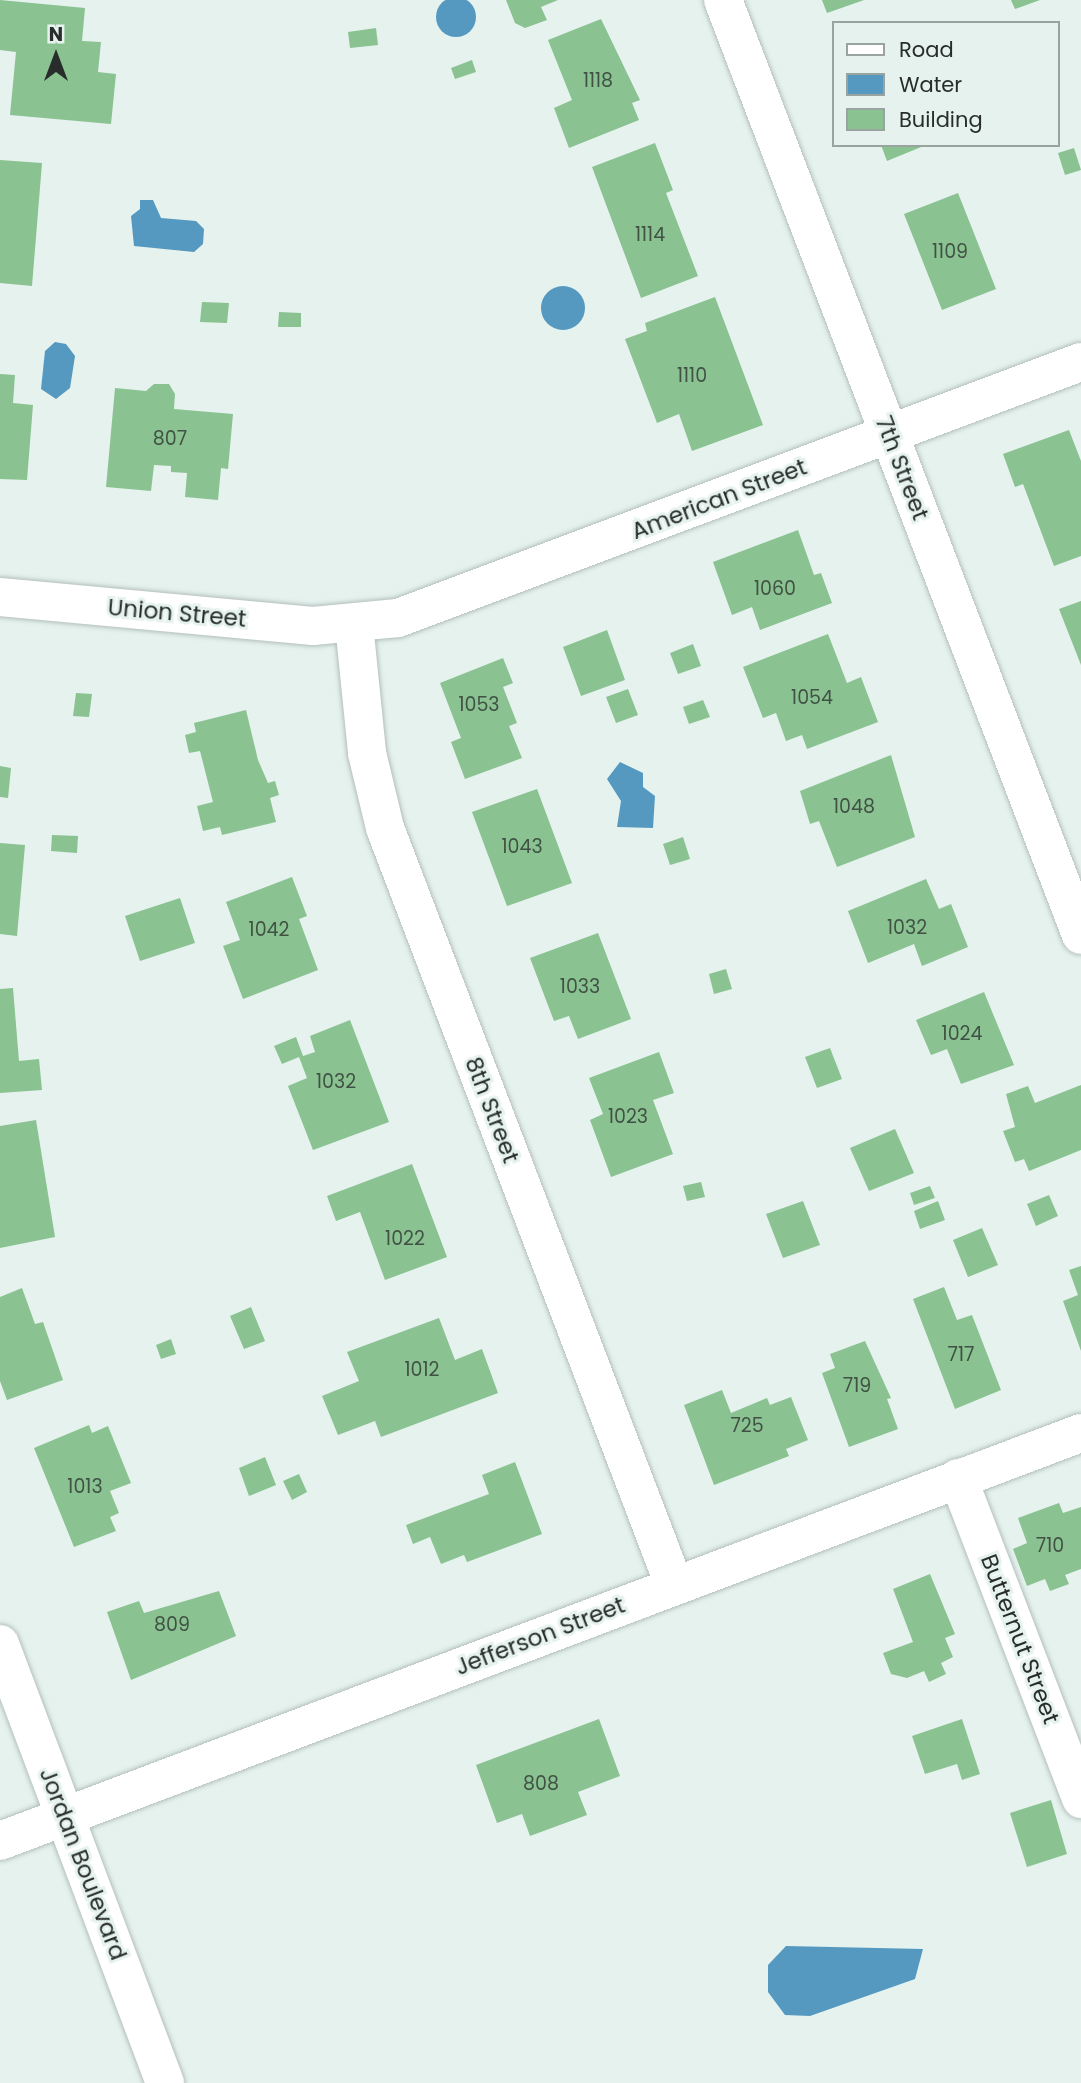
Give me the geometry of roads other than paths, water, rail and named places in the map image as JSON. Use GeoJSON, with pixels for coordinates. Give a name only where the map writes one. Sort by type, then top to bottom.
{"type":"FeatureCollection","features":[{"type":"Feature","properties":{"kind":"street","name":"7th Street"},"geometry":{"type":"LineString","coordinates":[[723,0],[1081,935]]}},
{"type":"Feature","properties":{"kind":"street","name":"American Street"},"geometry":{"type":"LineString","coordinates":[[354,624],[420,612],[1081,362]]}},
{"type":"Feature","properties":{"kind":"street","name":"Union Street"},"geometry":{"type":"LineString","coordinates":[[0,597],[313,626],[354,624]]}},
{"type":"Feature","properties":{"kind":"street","name":"8th Street"},"geometry":{"type":"LineString","coordinates":[[354,624],[367,753],[385,828],[674,1585]]}},
{"type":"Feature","properties":{"kind":"street","name":"Jefferson Street"},"geometry":{"type":"LineString","coordinates":[[0,1841],[1081,1433]]}},
{"type":"Feature","properties":{"kind":"street","name":"Butternut Street"},"geometry":{"type":"LineString","coordinates":[[958,1478],[1081,1799]]}},
{"type":"Feature","properties":{"kind":"street","name":"Jordan Boulevard"},"geometry":{"type":"LineString","coordinates":[[0,1644],[165,2083]]}},
{"type":"Feature","properties":{"kind":"water"},"geometry":{"type":"Polygon","coordinates":[[[447,-1],[465,-1],[475,9],[475,25],[464,36],[448,36],[437,25],[437,9],[447,-1]]]}},
{"type":"Feature","properties":{"kind":"water"},"geometry":{"type":"Polygon","coordinates":[[[140,200],[153,200],[161,218],[196,221],[204,229],[203,244],[194,252],[134,246],[131,216],[140,209],[140,200]]]}},
{"type":"Feature","properties":{"kind":"water"},"geometry":{"type":"Polygon","coordinates":[[[563,286],[578,293],[585,308],[578,323],[563,330],[548,323],[541,308],[548,293],[563,286]]]}},
{"type":"Feature","properties":{"kind":"water"},"geometry":{"type":"Polygon","coordinates":[[[55,342],[66,344],[75,356],[70,388],[56,399],[41,389],[45,351],[55,342]]]}},
{"type":"Feature","properties":{"kind":"water"},"geometry":{"type":"Polygon","coordinates":[[[620,762],[643,773],[643,787],[655,796],[653,828],[617,827],[621,801],[607,779],[620,762]]]}},
{"type":"Feature","properties":{"kind":"water"},"geometry":{"type":"Polygon","coordinates":[[[786,1946],[923,1949],[915,1979],[810,2016],[785,2015],[768,1992],[768,1965],[786,1946]]]}}]}
